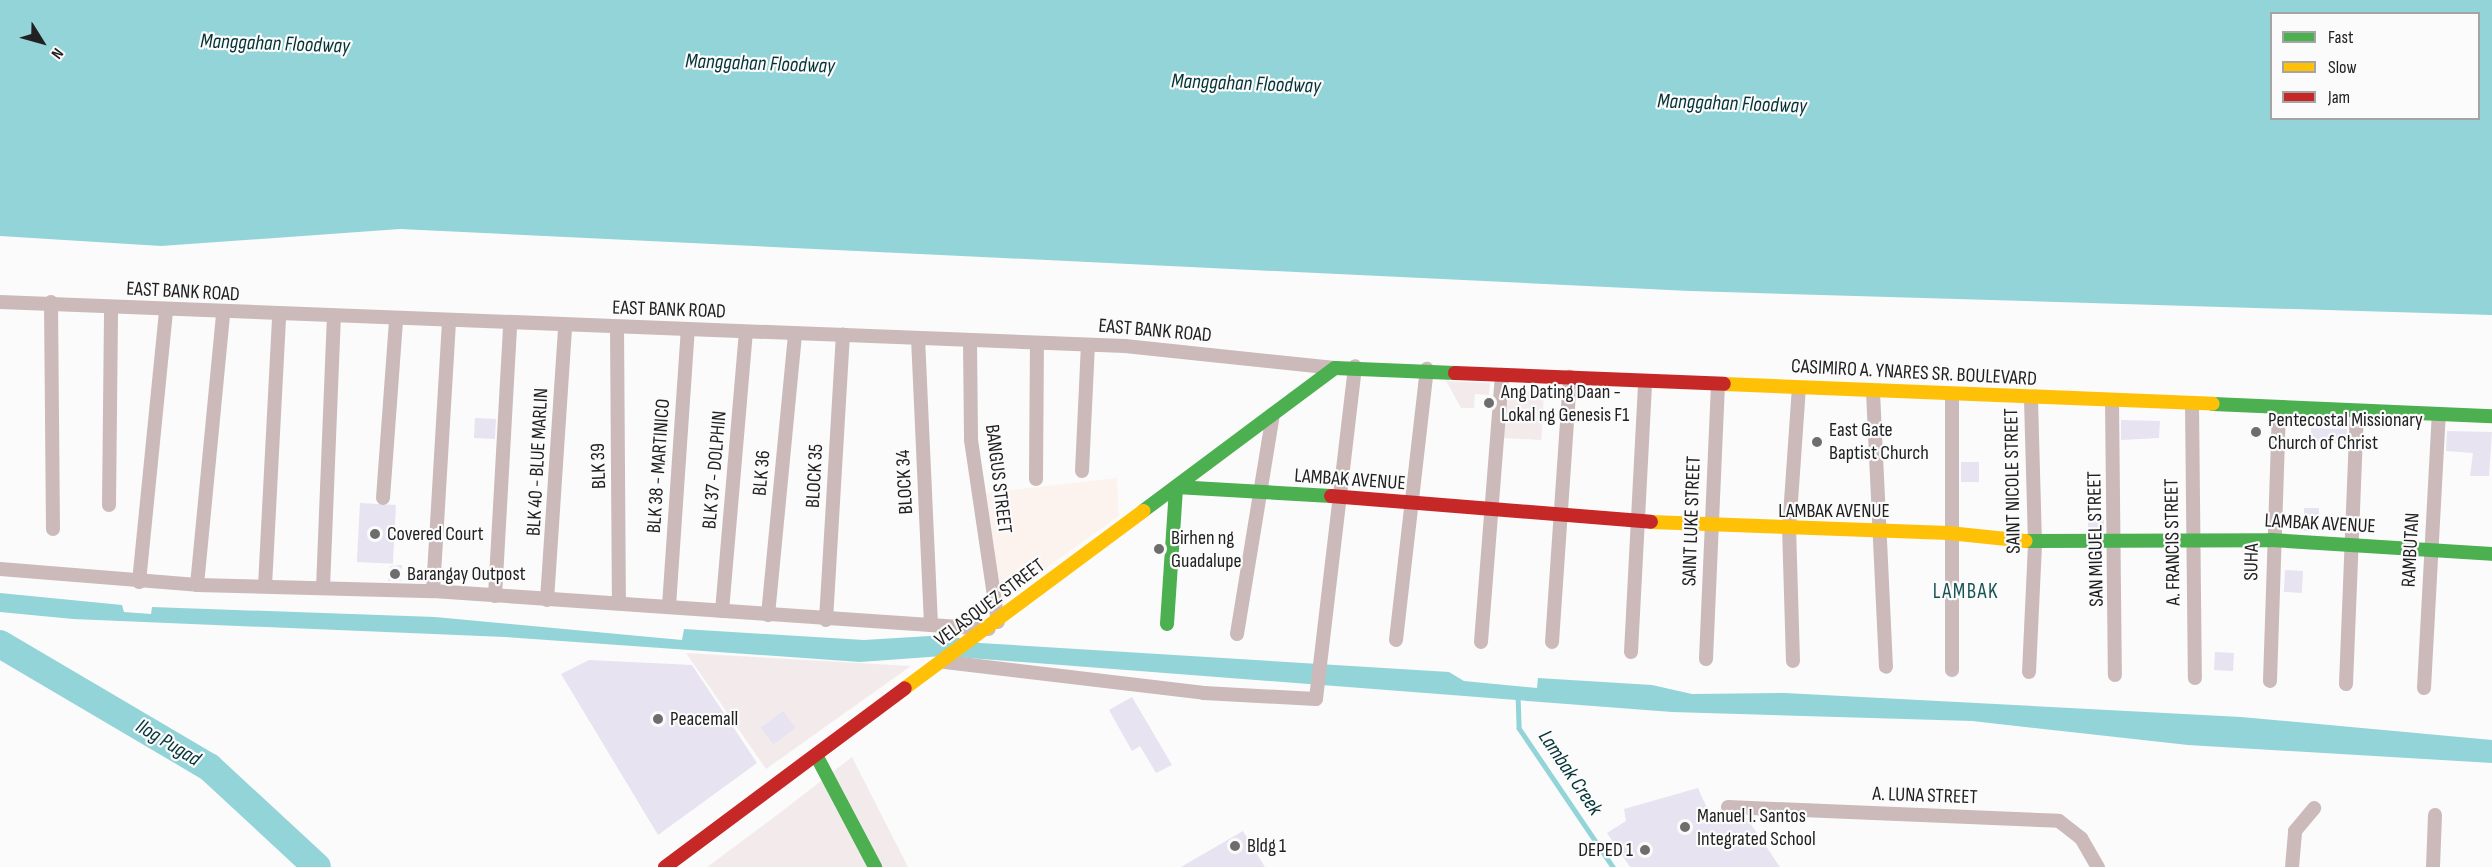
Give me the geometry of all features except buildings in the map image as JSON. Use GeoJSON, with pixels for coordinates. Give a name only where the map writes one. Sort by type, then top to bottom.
{"type":"FeatureCollection","features":[{"type":"Feature","properties":{"kind":"main road","name":"CASIMIRO A. YNARES SR. BOULEVARD"},"geometry":{"type":"LineString","coordinates":[[1335,368],[1355,366],[1427,369],[1502,375],[1952,397],[2492,416]]}},
{"type":"Feature","properties":{"kind":"main road","name":"VELASQUEZ STREET"},"geometry":{"type":"LineString","coordinates":[[665,867],[945,662],[1335,368]]}},
{"type":"Feature","properties":{"kind":"main road","name":"LAMBAK AVENUE"},"geometry":{"type":"LineString","coordinates":[[1176,487],[1412,504],[1493,506],[1562,517],[1711,528],[1949,533],[2035,543],[2271,540],[2492,554]]}},
{"type":"Feature","properties":{"kind":"main road"},"geometry":{"type":"LineString","coordinates":[[1167,624],[1176,487]]}},
{"type":"Feature","properties":{"kind":"main road"},"geometry":{"type":"LineString","coordinates":[[816,755],[875,867]]}},
{"type":"Feature","properties":{"kind":"street","name":"EAST BANK ROAD"},"geometry":{"type":"LineString","coordinates":[[0,302],[51,302],[111,308],[279,316],[1088,345],[1335,368]]}},
{"type":"Feature","properties":{"kind":"street"},"geometry":{"type":"LineString","coordinates":[[51,302],[53,529]]}},
{"type":"Feature","properties":{"kind":"street"},"geometry":{"type":"LineString","coordinates":[[109,505],[111,308]]}},
{"type":"Feature","properties":{"kind":"street"},"geometry":{"type":"LineString","coordinates":[[139,582],[166,310]]}},
{"type":"Feature","properties":{"kind":"street"},"geometry":{"type":"LineString","coordinates":[[197,585],[223,313]]}},
{"type":"Feature","properties":{"kind":"street"},"geometry":{"type":"LineString","coordinates":[[265,586],[279,316]]}},
{"type":"Feature","properties":{"kind":"street"},"geometry":{"type":"LineString","coordinates":[[323,588],[334,318]]}},
{"type":"Feature","properties":{"kind":"street"},"geometry":{"type":"LineString","coordinates":[[383,498],[396,320]]}},
{"type":"Feature","properties":{"kind":"street"},"geometry":{"type":"LineString","coordinates":[[434,591],[450,322]]}},
{"type":"Feature","properties":{"kind":"street"},"geometry":{"type":"LineString","coordinates":[[495,596],[510,324]]}},
{"type":"Feature","properties":{"kind":"street","name":"BLK 40 - BLUE MARLIN"},"geometry":{"type":"LineString","coordinates":[[547,600],[565,326]]}},
{"type":"Feature","properties":{"kind":"street","name":"BLK 39"},"geometry":{"type":"LineString","coordinates":[[617,327],[619,603]]}},
{"type":"Feature","properties":{"kind":"street","name":"BLK 38 - MARTINICO"},"geometry":{"type":"LineString","coordinates":[[669,606],[688,330]]}},
{"type":"Feature","properties":{"kind":"street","name":"BLK 37 - DOLPHIN"},"geometry":{"type":"LineString","coordinates":[[723,611],[746,332]]}},
{"type":"Feature","properties":{"kind":"street","name":"BLK 36"},"geometry":{"type":"LineString","coordinates":[[768,615],[795,333]]}},
{"type":"Feature","properties":{"kind":"street","name":"BLOCK 35"},"geometry":{"type":"LineString","coordinates":[[826,620],[843,335]]}},
{"type":"Feature","properties":{"kind":"street","name":"BLOCK 34"},"geometry":{"type":"LineString","coordinates":[[918,338],[931,624]]}},
{"type":"Feature","properties":{"kind":"street","name":"BANGUS STREET"},"geometry":{"type":"LineString","coordinates":[[970,341],[971,440],[994,625]]}},
{"type":"Feature","properties":{"kind":"street"},"geometry":{"type":"LineString","coordinates":[[1036,479],[1037,343]]}},
{"type":"Feature","properties":{"kind":"street"},"geometry":{"type":"LineString","coordinates":[[1082,471],[1088,345]]}},
{"type":"Feature","properties":{"kind":"street"},"geometry":{"type":"LineString","coordinates":[[945,662],[1204,693],[1316,692],[1336,498],[1355,366]]}},
{"type":"Feature","properties":{"kind":"street"},"geometry":{"type":"LineString","coordinates":[[1396,640],[1427,369]]}},
{"type":"Feature","properties":{"kind":"street"},"geometry":{"type":"LineString","coordinates":[[1481,642],[1502,375]]}},
{"type":"Feature","properties":{"kind":"street"},"geometry":{"type":"LineString","coordinates":[[1552,642],[1570,377]]}},
{"type":"Feature","properties":{"kind":"street"},"geometry":{"type":"LineString","coordinates":[[1630,652],[1645,381]]}},
{"type":"Feature","properties":{"kind":"street","name":"SAINT LUKE STREET"},"geometry":{"type":"LineString","coordinates":[[1706,659],[1718,384]]}},
{"type":"Feature","properties":{"kind":"street"},"geometry":{"type":"LineString","coordinates":[[1793,661],[1789,530],[1799,388]]}},
{"type":"Feature","properties":{"kind":"street"},"geometry":{"type":"LineString","coordinates":[[1873,392],[1877,530],[1886,667]]}},
{"type":"Feature","properties":{"kind":"street"},"geometry":{"type":"LineString","coordinates":[[1952,397],[1949,533],[1952,670]]}},
{"type":"Feature","properties":{"kind":"street","name":"SAINT NICOLE STREET"},"geometry":{"type":"LineString","coordinates":[[2029,672],[2035,543],[2031,398]]}},
{"type":"Feature","properties":{"kind":"street","name":"SAN MIGUEL STREET"},"geometry":{"type":"LineString","coordinates":[[2112,401],[2117,542],[2115,675]]}},
{"type":"Feature","properties":{"kind":"street","name":"A. FRANCIS STREET"},"geometry":{"type":"LineString","coordinates":[[2192,404],[2195,678]]}},
{"type":"Feature","properties":{"kind":"street","name":"SUHA"},"geometry":{"type":"LineString","coordinates":[[2270,681],[2271,540],[2279,408]]}},
{"type":"Feature","properties":{"kind":"street"},"geometry":{"type":"LineString","coordinates":[[2346,684],[2356,411]]}},
{"type":"Feature","properties":{"kind":"street"},"geometry":{"type":"LineString","coordinates":[[1237,634],[1257,494],[1273,414]]}},
{"type":"Feature","properties":{"kind":"street","name":"RAMBUTAN"},"geometry":{"type":"LineString","coordinates":[[2424,688],[2429,549],[2439,414]]}},
{"type":"Feature","properties":{"kind":"street"},"geometry":{"type":"LineString","coordinates":[[0,569],[139,582],[434,591],[669,606],[826,620],[994,625]]}},
{"type":"Feature","properties":{"kind":"street","name":"A. LUNA STREET"},"geometry":{"type":"LineString","coordinates":[[1728,807],[2059,821],[2081,838],[2098,867]]}},
{"type":"Feature","properties":{"kind":"street"},"geometry":{"type":"LineString","coordinates":[[2292,867],[2295,831],[2314,808]]}},
{"type":"Feature","properties":{"kind":"street"},"geometry":{"type":"LineString","coordinates":[[2433,867],[2435,815]]}},
{"type":"Feature","properties":{"kind":"shaded area"},"geometry":{"type":"Polygon","coordinates":[[[1446,381],[1490,383],[1489,395],[1475,394],[1474,408],[1461,408],[1446,381]]]}},
{"type":"Feature","properties":{"kind":"shaded area"},"geometry":{"type":"Polygon","coordinates":[[[1505,390],[1544,392],[1541,440],[1502,438],[1505,390]]]}},
{"type":"Feature","properties":{"kind":"shaded area"},"geometry":{"type":"Polygon","coordinates":[[[1117,478],[1119,516],[1000,601],[985,493],[1117,478]]]}},
{"type":"Feature","properties":{"kind":"shaded area"},"geometry":{"type":"Polygon","coordinates":[[[686,653],[911,666],[766,769],[686,653]]]}},
{"type":"Feature","properties":{"kind":"shaded area"},"geometry":{"type":"Polygon","coordinates":[[[852,757],[908,867],[707,867],[777,815],[852,757]]]}},
{"type":"Feature","properties":{"kind":"water","name":"Manggahan Floodway"},"geometry":{"type":"Polygon","coordinates":[[[0,0],[2492,0],[2492,315],[1690,291],[400,229],[161,246],[0,236],[0,0]]]}},
{"type":"Feature","properties":{"kind":"water"},"geometry":{"type":"Polygon","coordinates":[[[0,593],[122,605],[124,612],[151,614],[152,607],[435,617],[682,640],[684,629],[864,640],[946,635],[980,643],[1449,672],[1464,681],[1537,688],[1538,678],[1652,685],[1692,694],[1785,693],[2241,717],[2492,740],[2492,763],[2188,745],[1972,721],[1672,712],[943,656],[860,662],[505,637],[73,619],[0,612],[0,593]]]}},
{"type":"Feature","properties":{"kind":"waterway","name":"Ilog Pugad"},"geometry":{"type":"LineString","coordinates":[[0,644],[209,767],[317,867]]}},
{"type":"Feature","properties":{"kind":"waterway","name":"Lambak Creek"},"geometry":{"type":"LineString","coordinates":[[1518,695],[1519,728],[1613,867]]}},
{"type":"Feature","properties":{"kind":"traffic: fast"},"geometry":{"type":"LineString","coordinates":[[1143,511],[1335,368],[1455,373]]}},
{"type":"Feature","properties":{"kind":"traffic: fast"},"geometry":{"type":"LineString","coordinates":[[2213,404],[2492,416]]}},
{"type":"Feature","properties":{"kind":"traffic: fast"},"geometry":{"type":"LineString","coordinates":[[1167,624],[1176,487],[1331,496]]}},
{"type":"Feature","properties":{"kind":"traffic: fast"},"geometry":{"type":"LineString","coordinates":[[2026,541],[2271,540],[2492,554]]}},
{"type":"Feature","properties":{"kind":"traffic: fast"},"geometry":{"type":"LineString","coordinates":[[816,755],[875,867]]}},
{"type":"Feature","properties":{"kind":"traffic: slow"},"geometry":{"type":"LineString","coordinates":[[1724,384],[2213,404]]}},
{"type":"Feature","properties":{"kind":"traffic: slow"},"geometry":{"type":"LineString","coordinates":[[905,688],[1143,511]]}},
{"type":"Feature","properties":{"kind":"traffic: slow"},"geometry":{"type":"LineString","coordinates":[[1651,522],[1949,533],[2026,541]]}},
{"type":"Feature","properties":{"kind":"traffic: jam"},"geometry":{"type":"LineString","coordinates":[[1455,373],[1724,384]]}},
{"type":"Feature","properties":{"kind":"traffic: jam"},"geometry":{"type":"LineString","coordinates":[[1331,496],[1651,522]]}},
{"type":"Feature","properties":{"kind":"traffic: jam"},"geometry":{"type":"LineString","coordinates":[[665,867],[905,688]]}},
{"type":"Feature","properties":{"kind":"place","name":"Ang Dating Daan - Lokal ng Genesis F1"},"geometry":{"type":"Point","coordinates":[1489,403]}},
{"type":"Feature","properties":{"kind":"place","name":"Pentecostal Missionary Church of Christ"},"geometry":{"type":"Point","coordinates":[2256,432]}},
{"type":"Feature","properties":{"kind":"place","name":"East Gate Baptist Church"},"geometry":{"type":"Point","coordinates":[1817,442]}},
{"type":"Feature","properties":{"kind":"place","name":"Covered Court"},"geometry":{"type":"Point","coordinates":[375,534]}},
{"type":"Feature","properties":{"kind":"place","name":"Birhen ng Guadalupe"},"geometry":{"type":"Point","coordinates":[1159,549]}},
{"type":"Feature","properties":{"kind":"place","name":"Barangay Outpost"},"geometry":{"type":"Point","coordinates":[395,574]}},
{"type":"Feature","properties":{"kind":"place","name":"Peacemall"},"geometry":{"type":"Point","coordinates":[658,719]}},
{"type":"Feature","properties":{"kind":"place","name":"Manuel I. Santos Integrated School"},"geometry":{"type":"Point","coordinates":[1685,827]}},
{"type":"Feature","properties":{"kind":"place","name":"Bldg 1"},"geometry":{"type":"Point","coordinates":[1235,846]}},
{"type":"Feature","properties":{"kind":"place","name":"DEPED 1"},"geometry":{"type":"Point","coordinates":[1645,850]}},
{"type":"Feature","properties":{"kind":"district","name":"LAMBAK"},"geometry":{"type":"Point","coordinates":[1966,592]}}]}
